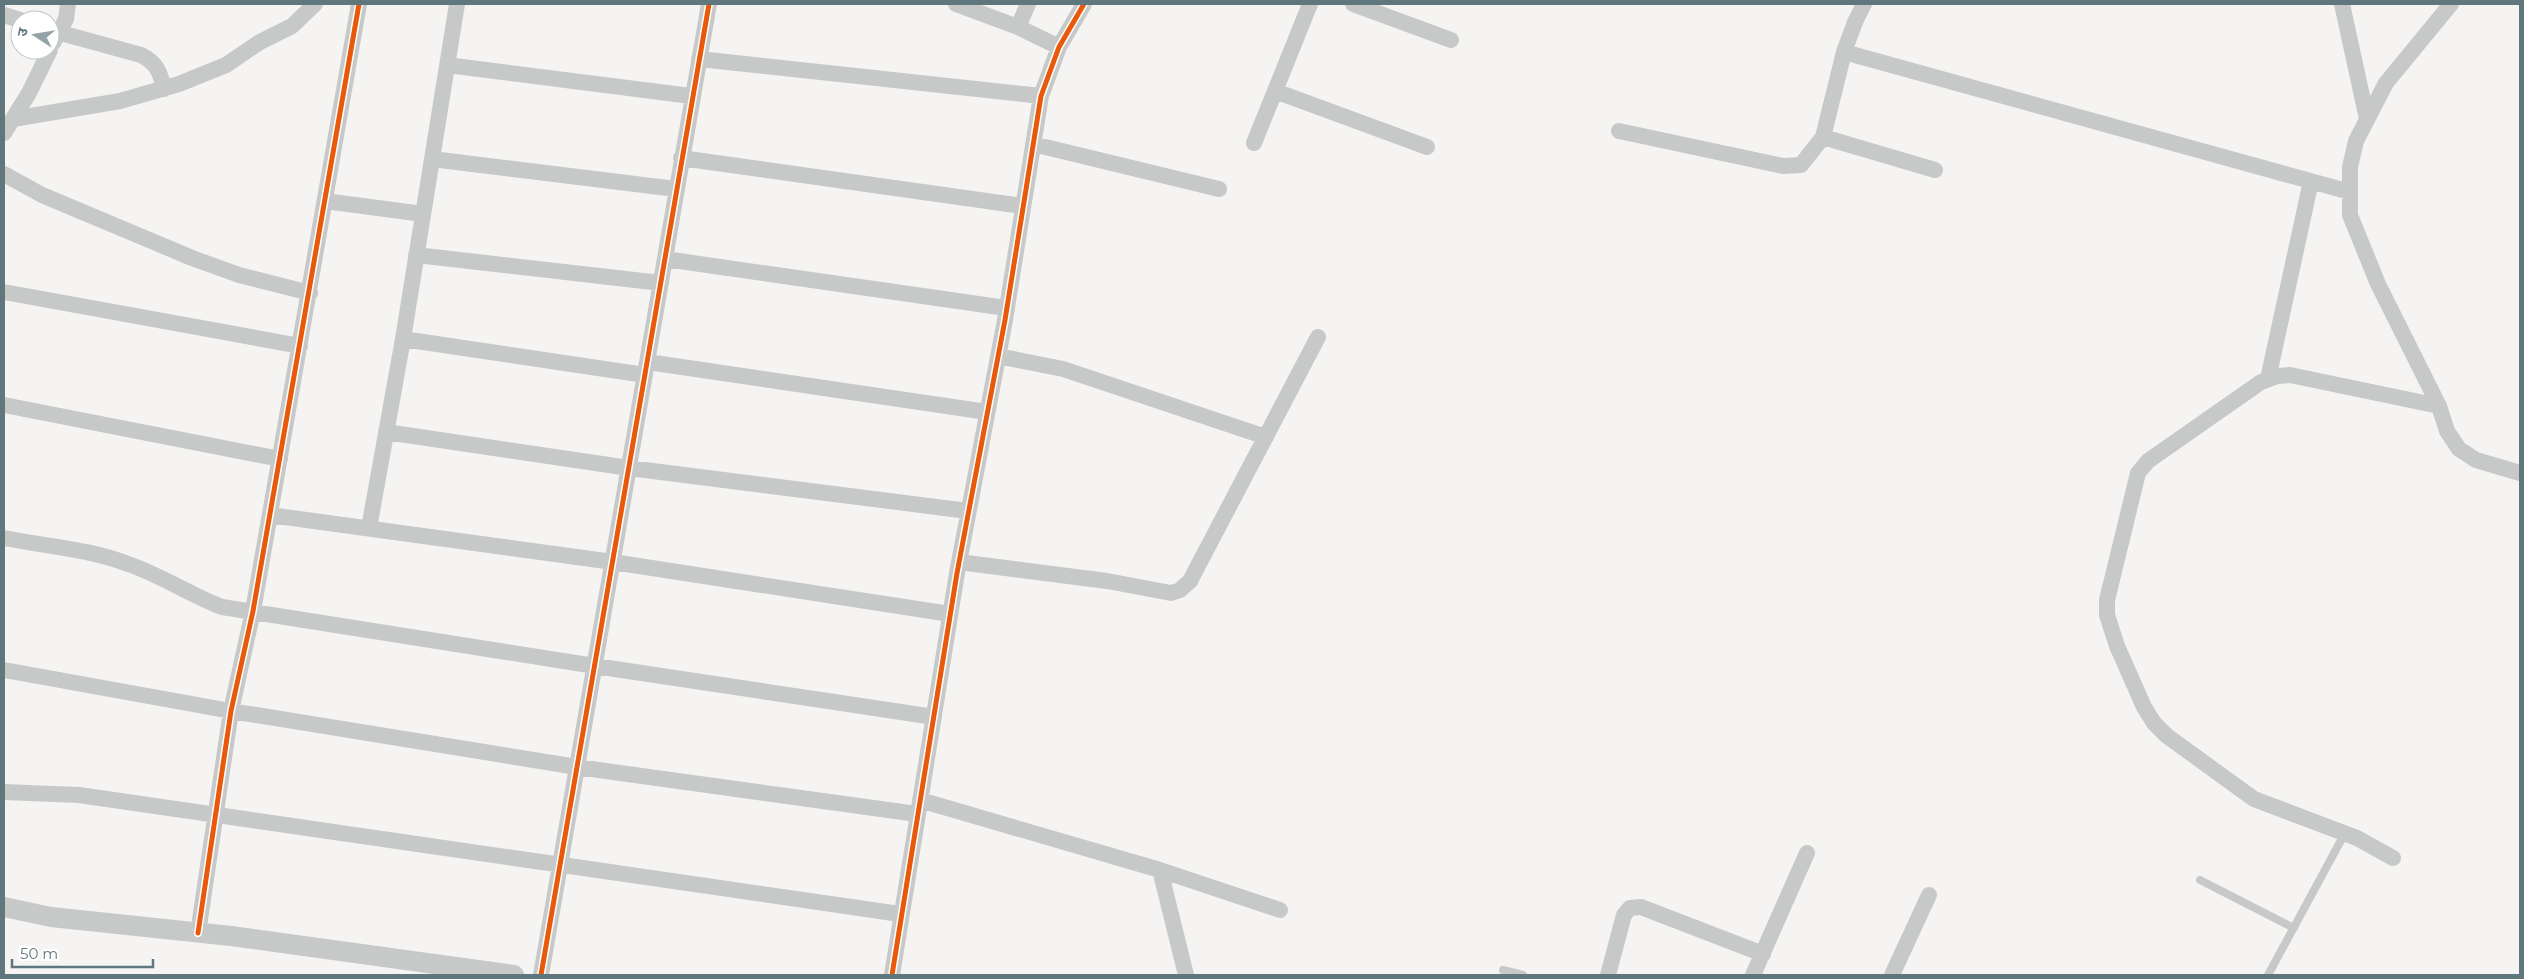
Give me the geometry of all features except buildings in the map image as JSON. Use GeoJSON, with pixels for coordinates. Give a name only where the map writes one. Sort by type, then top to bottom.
{"type":"FeatureCollection","features":[{"type":"Feature","properties":{"kind":"street"},"geometry":{"type":"LineString","coordinates":[[60,26],[66,19],[68,4]]}},
{"type":"Feature","properties":{"kind":"street"},"geometry":{"type":"LineString","coordinates":[[13,118],[120,101],[164,89],[226,65],[260,42],[292,26],[315,4]]}},
{"type":"Feature","properties":{"kind":"street"},"geometry":{"type":"LineString","coordinates":[[368,528],[403,339],[457,4]]}},
{"type":"Feature","properties":{"kind":"street"},"geometry":{"type":"LineString","coordinates":[[541,975],[647,369],[691,96],[709,4]]}},
{"type":"Feature","properties":{"kind":"street"},"geometry":{"type":"LineString","coordinates":[[956,4],[1018,27],[1059,48]]}},
{"type":"Feature","properties":{"kind":"street"},"geometry":{"type":"LineString","coordinates":[[1018,27],[1028,4]]}},
{"type":"Feature","properties":{"kind":"street"},"geometry":{"type":"LineString","coordinates":[[892,975],[900,914],[950,614],[998,356],[1041,96],[1059,48],[1084,4]]}},
{"type":"Feature","properties":{"kind":"street"},"geometry":{"type":"LineString","coordinates":[[1254,143],[1310,4]]}},
{"type":"Feature","properties":{"kind":"street"},"geometry":{"type":"LineString","coordinates":[[1353,4],[1452,40]]}},
{"type":"Feature","properties":{"kind":"street"},"geometry":{"type":"LineString","coordinates":[[1618,131],[1783,166],[1801,165],[1823,137],[1844,52],[1854,22],[1864,4]]}},
{"type":"Feature","properties":{"kind":"street"},"geometry":{"type":"LineString","coordinates":[[2342,4],[2367,119]]}},
{"type":"Feature","properties":{"kind":"street"},"geometry":{"type":"LineString","coordinates":[[2451,4],[2386,83],[2356,141],[2350,167],[2350,215],[2359,241],[2439,406],[2446,430],[2458,450],[2476,460],[2520,473]]}},
{"type":"Feature","properties":{"kind":"street"},"geometry":{"type":"LineString","coordinates":[[198,933],[231,711],[253,611],[310,293],[355,5]]}},
{"type":"Feature","properties":{"kind":"street"},"geometry":{"type":"LineString","coordinates":[[60,34],[141,54],[152,60],[160,69],[164,89]]}},
{"type":"Feature","properties":{"kind":"street"},"geometry":{"type":"LineString","coordinates":[[1844,52],[2350,192]]}},
{"type":"Feature","properties":{"kind":"street"},"geometry":{"type":"LineString","coordinates":[[699,59],[1041,96]]}},
{"type":"Feature","properties":{"kind":"street"},"geometry":{"type":"LineString","coordinates":[[4,133],[29,93],[45,60]]}},
{"type":"Feature","properties":{"kind":"street"},"geometry":{"type":"LineString","coordinates":[[447,65],[691,96]]}},
{"type":"Feature","properties":{"kind":"street"},"geometry":{"type":"LineString","coordinates":[[1275,90],[1426,147]]}},
{"type":"Feature","properties":{"kind":"street"},"geometry":{"type":"LineString","coordinates":[[1823,137],[1935,170]]}},
{"type":"Feature","properties":{"kind":"street"},"geometry":{"type":"LineString","coordinates":[[1033,144],[1219,189]]}},
{"type":"Feature","properties":{"kind":"street"},"geometry":{"type":"LineString","coordinates":[[681,158],[1023,206]]}},
{"type":"Feature","properties":{"kind":"street"},"geometry":{"type":"LineString","coordinates":[[432,159],[676,189]]}},
{"type":"Feature","properties":{"kind":"street"},"geometry":{"type":"LineString","coordinates":[[4,174],[42,195],[192,258],[239,275],[310,293]]}},
{"type":"Feature","properties":{"kind":"street"},"geometry":{"type":"LineString","coordinates":[[2268,380],[2311,181]]}},
{"type":"Feature","properties":{"kind":"street"},"geometry":{"type":"LineString","coordinates":[[325,201],[423,214]]}},
{"type":"Feature","properties":{"kind":"street"},"geometry":{"type":"LineString","coordinates":[[416,255],[661,283]]}},
{"type":"Feature","properties":{"kind":"street"},"geometry":{"type":"LineString","coordinates":[[665,259],[1006,308]]}},
{"type":"Feature","properties":{"kind":"street"},"geometry":{"type":"LineString","coordinates":[[4,292],[300,346]]}},
{"type":"Feature","properties":{"kind":"street"},"geometry":{"type":"LineString","coordinates":[[959,562],[1106,581],[1171,593],[1180,590],[1190,581],[1318,337]]}},
{"type":"Feature","properties":{"kind":"street"},"geometry":{"type":"LineString","coordinates":[[403,339],[987,412]]}},
{"type":"Feature","properties":{"kind":"street"},"geometry":{"type":"LineString","coordinates":[[998,356],[1063,368],[1266,437]]}},
{"type":"Feature","properties":{"kind":"street"},"geometry":{"type":"LineString","coordinates":[[2393,858],[2345,833],[2267,806],[2254,799],[2167,736],[2154,723],[2144,707],[2110,628],[2107,600],[2138,473],[2148,462],[2261,382],[2277,376],[2290,376],[2439,406]]}},
{"type":"Feature","properties":{"kind":"street"},"geometry":{"type":"LineString","coordinates":[[4,405],[280,458]]}},
{"type":"Feature","properties":{"kind":"street"},"geometry":{"type":"LineString","coordinates":[[386,432],[629,468],[968,511]]}},
{"type":"Feature","properties":{"kind":"street"},"geometry":{"type":"LineString","coordinates":[[270,515],[613,562],[950,614]]}},
{"type":"Feature","properties":{"kind":"street"},"geometry":{"type":"LineString","coordinates":[[4,538],[98,555],[127,563],[200,599],[222,606],[595,666],[934,717]]}},
{"type":"Feature","properties":{"kind":"street"},"geometry":{"type":"LineString","coordinates":[[4,670],[231,711],[577,768],[919,807],[1160,870],[1280,910]]}},
{"type":"Feature","properties":{"kind":"street"},"geometry":{"type":"LineString","coordinates":[[4,792],[79,795],[216,817],[900,914]]}},
{"type":"Feature","properties":{"kind":"street"},"geometry":{"type":"LineString","coordinates":[[1753,975],[1807,853]]}},
{"type":"Feature","properties":{"kind":"street"},"geometry":{"type":"LineString","coordinates":[[1160,870],[1186,975]]}},
{"type":"Feature","properties":{"kind":"street"},"geometry":{"type":"LineString","coordinates":[[1892,975],[1929,895]]}},
{"type":"Feature","properties":{"kind":"street"},"geometry":{"type":"LineString","coordinates":[[4,907],[51,917],[198,933],[457,972],[514,975]]}},
{"type":"Feature","properties":{"kind":"street"},"geometry":{"type":"LineString","coordinates":[[1608,975],[1624,915],[1630,908],[1641,907],[1763,954]]}},
{"type":"Feature","properties":{"kind":"lane"},"geometry":{"type":"LineString","coordinates":[[2268,975],[2345,833]]}},
{"type":"Feature","properties":{"kind":"lane"},"geometry":{"type":"LineString","coordinates":[[2200,880],[2294,928]]}},
{"type":"Feature","properties":{"kind":"lane"},"geometry":{"type":"LineString","coordinates":[[1504,970],[1523,975]]}},
{"type":"Feature","properties":{"kind":"cycle path"},"geometry":{"type":"LineString","coordinates":[[198,933],[231,711],[253,611],[359,4]]}},
{"type":"Feature","properties":{"kind":"cycle path"},"geometry":{"type":"LineString","coordinates":[[541,975],[709,4]]}},
{"type":"Feature","properties":{"kind":"cycle path"},"geometry":{"type":"LineString","coordinates":[[892,975],[957,573],[1005,320],[1041,96],[1059,47],[1084,4]]}}]}
